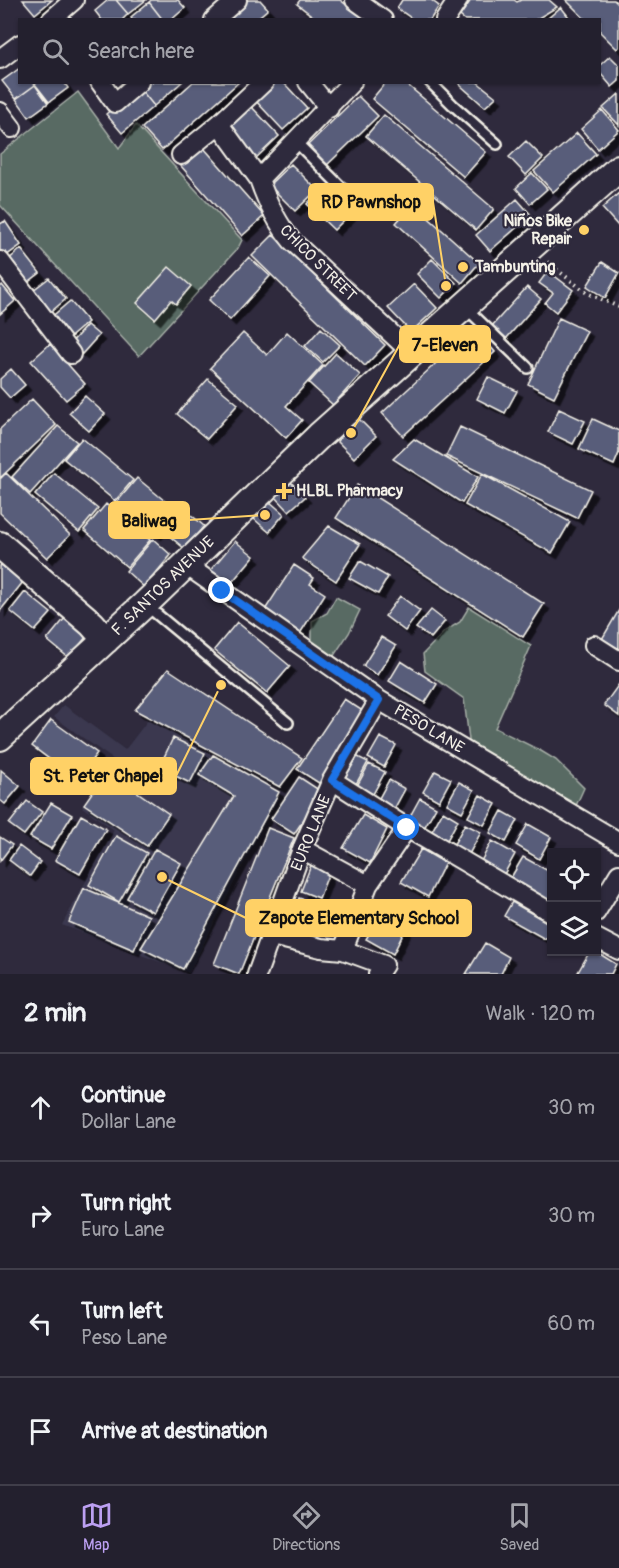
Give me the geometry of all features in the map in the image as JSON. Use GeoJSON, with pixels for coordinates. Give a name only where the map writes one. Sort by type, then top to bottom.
{"type":"FeatureCollection","features":[{"type":"Feature","properties":{"kind":"street"},"geometry":{"type":"LineString","coordinates":[[53,18],[74,0]]}},
{"type":"Feature","properties":{"kind":"street"},"geometry":{"type":"LineString","coordinates":[[216,18],[237,0]]}},
{"type":"Feature","properties":{"kind":"street"},"geometry":{"type":"LineString","coordinates":[[356,0],[380,18]]}},
{"type":"Feature","properties":{"kind":"street"},"geometry":{"type":"LineString","coordinates":[[446,18],[458,0]]}},
{"type":"Feature","properties":{"kind":"street"},"geometry":{"type":"LineString","coordinates":[[0,59],[18,46]]}},
{"type":"Feature","properties":{"kind":"street"},"geometry":{"type":"LineString","coordinates":[[101,84],[115,103],[137,84]]}},
{"type":"Feature","properties":{"kind":"street"},"geometry":{"type":"LineString","coordinates":[[181,155],[262,84]]}},
{"type":"Feature","properties":{"kind":"street"},"geometry":{"type":"LineString","coordinates":[[310,84],[328,108]]}},
{"type":"Feature","properties":{"kind":"street"},"geometry":{"type":"LineString","coordinates":[[259,179],[350,84]]}},
{"type":"Feature","properties":{"kind":"street"},"geometry":{"type":"LineString","coordinates":[[0,112],[12,128]]}},
{"type":"Feature","properties":{"kind":"street","name":"CHICO STREET"},"geometry":{"type":"LineString","coordinates":[[219,124],[259,179],[280,227],[292,241],[412,353]]}},
{"type":"Feature","properties":{"kind":"street","name":"F. SANTOS AVENUE"},"geometry":{"type":"LineString","coordinates":[[0,737],[145,604],[319,436],[618,172]]}},
{"type":"Feature","properties":{"kind":"street"},"geometry":{"type":"LineString","coordinates":[[0,261],[71,354]]}},
{"type":"Feature","properties":{"kind":"street"},"geometry":{"type":"LineString","coordinates":[[0,545],[92,624],[106,640]]}},
{"type":"Feature","properties":{"kind":"street","name":"PESO LANE"},"geometry":{"type":"LineString","coordinates":[[186,565],[379,700],[619,842]]}},
{"type":"Feature","properties":{"kind":"street"},"geometry":{"type":"LineString","coordinates":[[594,645],[619,661]]}},
{"type":"Feature","properties":{"kind":"street","name":"EURO LANE"},"geometry":{"type":"LineString","coordinates":[[257,974],[302,849],[332,780],[379,700]]}},
{"type":"Feature","properties":{"kind":"street"},"geometry":{"type":"LineString","coordinates":[[332,780],[407,828],[547,909]]}},
{"type":"Feature","properties":{"kind":"street"},"geometry":{"type":"LineString","coordinates":[[343,950],[368,885],[407,828]]}},
{"type":"Feature","properties":{"kind":"street"},"geometry":{"type":"LineString","coordinates":[[302,849],[368,885]]}},
{"type":"Feature","properties":{"kind":"street"},"geometry":{"type":"LineString","coordinates":[[601,905],[619,874]]}},
{"type":"Feature","properties":{"kind":"street"},"geometry":{"type":"LineString","coordinates":[[272,936],[321,948],[343,950],[381,970]]}},
{"type":"Feature","properties":{"kind":"street"},"geometry":{"type":"LineString","coordinates":[[601,940],[619,950]]}},
{"type":"Feature","properties":{"kind":"lane"},"geometry":{"type":"LineString","coordinates":[[432,84],[497,144]]}},
{"type":"Feature","properties":{"kind":"lane"},"geometry":{"type":"LineString","coordinates":[[296,142],[357,203]]}},
{"type":"Feature","properties":{"kind":"lane"},"geometry":{"type":"LineString","coordinates":[[465,307],[528,368]]}},
{"type":"Feature","properties":{"kind":"lane"},"geometry":{"type":"LineString","coordinates":[[145,604],[288,723]]}},
{"type":"Feature","properties":{"kind":"path"},"geometry":{"type":"LineString","coordinates":[[529,249],[587,293],[619,308]]}},
{"type":"Feature","properties":{"kind":"shaded area"},"geometry":{"type":"Polygon","coordinates":[[[64,705],[125,750],[148,720],[280,792],[189,973],[62,925],[114,830],[82,807],[114,760],[54,717],[64,705]]]}},
{"type":"Feature","properties":{"kind":"green space"},"geometry":{"type":"Polygon","coordinates":[[[78,92],[119,148],[136,125],[242,240],[238,248],[139,356],[0,205],[0,154],[78,92]]]}},
{"type":"Feature","properties":{"kind":"green space"},"geometry":{"type":"Polygon","coordinates":[[[336,597],[360,610],[349,633],[333,657],[312,647],[312,621],[327,613],[336,597]]]}},
{"type":"Feature","properties":{"kind":"green space"},"geometry":{"type":"Polygon","coordinates":[[[469,607],[531,646],[495,728],[556,760],[584,788],[574,810],[470,748],[464,699],[425,671],[423,654],[445,631],[460,622],[469,607]]]}},
{"type":"Feature","properties":{"kind":"building"},"geometry":{"type":"Polygon","coordinates":[[[23,0],[52,0],[35,14],[23,0]]]}},
{"type":"Feature","properties":{"kind":"building"},"geometry":{"type":"Polygon","coordinates":[[[108,0],[116,0],[128,14],[124,18],[100,18],[95,11],[108,0]]]}},
{"type":"Feature","properties":{"kind":"building"},"geometry":{"type":"Polygon","coordinates":[[[116,0],[146,0],[128,14],[116,0]]]}},
{"type":"Feature","properties":{"kind":"building"},"geometry":{"type":"Polygon","coordinates":[[[151,0],[178,0],[185,8],[173,18],[161,18],[149,2],[151,0]]]}},
{"type":"Feature","properties":{"kind":"building"},"geometry":{"type":"Polygon","coordinates":[[[240,0],[260,0],[268,9],[257,18],[220,18],[240,0]]]}},
{"type":"Feature","properties":{"kind":"building"},"geometry":{"type":"Polygon","coordinates":[[[300,0],[340,0],[363,18],[315,18],[297,4],[300,0]]]}},
{"type":"Feature","properties":{"kind":"building"},"geometry":{"type":"Polygon","coordinates":[[[402,0],[431,0],[439,6],[431,18],[411,18],[397,8],[402,0]]]}},
{"type":"Feature","properties":{"kind":"building"},"geometry":{"type":"Polygon","coordinates":[[[471,0],[514,0],[517,2],[549,0],[557,7],[538,18],[462,18],[460,16],[471,0]]]}},
{"type":"Feature","properties":{"kind":"building"},"geometry":{"type":"Polygon","coordinates":[[[566,0],[614,0],[619,5],[619,47],[617,49],[601,33],[601,18],[584,18],[566,0]]]}},
{"type":"Feature","properties":{"kind":"building"},"geometry":{"type":"Polygon","coordinates":[[[149,2],[161,18],[131,18],[149,2]]]}},
{"type":"Feature","properties":{"kind":"building"},"geometry":{"type":"Polygon","coordinates":[[[561,7],[569,18],[548,18],[561,7]]]}},
{"type":"Feature","properties":{"kind":"building"},"geometry":{"type":"Polygon","coordinates":[[[610,56],[619,65],[619,81],[612,87],[601,74],[601,64],[610,56]]]}},
{"type":"Feature","properties":{"kind":"building"},"geometry":{"type":"Polygon","coordinates":[[[18,69],[18,84],[35,85],[16,99],[2,81],[18,69]]]}},
{"type":"Feature","properties":{"kind":"building"},"geometry":{"type":"Polygon","coordinates":[[[35,84],[65,84],[68,88],[49,102],[35,84]]]}},
{"type":"Feature","properties":{"kind":"building"},"geometry":{"type":"Polygon","coordinates":[[[140,84],[180,84],[154,106],[138,86],[140,84]]]}},
{"type":"Feature","properties":{"kind":"building"},"geometry":{"type":"Polygon","coordinates":[[[191,84],[237,84],[162,150],[142,128],[191,84]]]}},
{"type":"Feature","properties":{"kind":"building"},"geometry":{"type":"Polygon","coordinates":[[[273,84],[285,84],[307,108],[283,130],[255,100],[273,84]]]}},
{"type":"Feature","properties":{"kind":"building"},"geometry":{"type":"Polygon","coordinates":[[[384,84],[406,84],[486,152],[464,177],[372,99],[384,84]]]}},
{"type":"Feature","properties":{"kind":"building"},"geometry":{"type":"Polygon","coordinates":[[[480,84],[496,97],[485,107],[460,85],[480,84]]]}},
{"type":"Feature","properties":{"kind":"building"},"geometry":{"type":"Polygon","coordinates":[[[35,85],[48,103],[29,117],[16,99],[35,85]]]}},
{"type":"Feature","properties":{"kind":"building"},"geometry":{"type":"Polygon","coordinates":[[[138,86],[154,106],[122,133],[106,114],[138,86]]]}},
{"type":"Feature","properties":{"kind":"building"},"geometry":{"type":"Polygon","coordinates":[[[619,94],[619,125],[603,108],[619,94]]]}},
{"type":"Feature","properties":{"kind":"building"},"geometry":{"type":"Polygon","coordinates":[[[358,96],[378,116],[327,165],[308,145],[358,96]]]}},
{"type":"Feature","properties":{"kind":"building"},"geometry":{"type":"Polygon","coordinates":[[[250,105],[279,136],[256,158],[227,126],[250,105]]]}},
{"type":"Feature","properties":{"kind":"building"},"geometry":{"type":"Polygon","coordinates":[[[602,110],[619,130],[598,149],[581,129],[602,110]]]}},
{"type":"Feature","properties":{"kind":"building"},"geometry":{"type":"Polygon","coordinates":[[[384,115],[494,209],[476,230],[366,136],[384,115]]]}},
{"type":"Feature","properties":{"kind":"building"},"geometry":{"type":"Polygon","coordinates":[[[577,133],[596,154],[553,192],[534,171],[577,133]]]}},
{"type":"Feature","properties":{"kind":"building"},"geometry":{"type":"Polygon","coordinates":[[[526,141],[543,158],[526,175],[509,157],[526,141]]]}},
{"type":"Feature","properties":{"kind":"building"},"geometry":{"type":"Polygon","coordinates":[[[203,147],[264,216],[242,236],[181,166],[203,147]]]}},
{"type":"Feature","properties":{"kind":"building"},"geometry":{"type":"Polygon","coordinates":[[[291,164],[317,190],[295,211],[269,185],[291,164]]]}},
{"type":"Feature","properties":{"kind":"building"},"geometry":{"type":"Polygon","coordinates":[[[532,173],[547,189],[530,204],[516,188],[532,173]]]}},
{"type":"Feature","properties":{"kind":"building"},"geometry":{"type":"Polygon","coordinates":[[[325,186],[352,212],[334,230],[307,204],[325,186]]]}},
{"type":"Feature","properties":{"kind":"building"},"geometry":{"type":"Polygon","coordinates":[[[619,193],[619,227],[602,208],[619,193]]]}},
{"type":"Feature","properties":{"kind":"building"},"geometry":{"type":"Polygon","coordinates":[[[517,199],[531,215],[490,251],[476,235],[517,199]]]}},
{"type":"Feature","properties":{"kind":"building"},"geometry":{"type":"Polygon","coordinates":[[[413,204],[479,263],[462,283],[396,223],[413,204]]]}},
{"type":"Feature","properties":{"kind":"building"},"geometry":{"type":"Polygon","coordinates":[[[5,221],[21,245],[3,258],[0,254],[0,224],[5,221]]]}},
{"type":"Feature","properties":{"kind":"building"},"geometry":{"type":"Polygon","coordinates":[[[273,235],[385,345],[365,366],[252,256],[273,235]]]}},
{"type":"Feature","properties":{"kind":"building"},"geometry":{"type":"Polygon","coordinates":[[[21,249],[40,273],[27,283],[8,260],[21,249]]]}},
{"type":"Feature","properties":{"kind":"building"},"geometry":{"type":"Polygon","coordinates":[[[249,257],[270,276],[230,320],[209,300],[249,257]]]}},
{"type":"Feature","properties":{"kind":"building"},"geometry":{"type":"Polygon","coordinates":[[[432,259],[456,283],[441,298],[417,274],[432,259]]]}},
{"type":"Feature","properties":{"kind":"building"},"geometry":{"type":"Polygon","coordinates":[[[602,262],[619,273],[605,298],[587,286],[602,262]]]}},
{"type":"Feature","properties":{"kind":"building"},"geometry":{"type":"Polygon","coordinates":[[[169,267],[191,286],[176,304],[171,300],[155,319],[137,303],[169,267]]]}},
{"type":"Feature","properties":{"kind":"building"},"geometry":{"type":"Polygon","coordinates":[[[548,271],[573,290],[556,312],[545,303],[553,293],[539,283],[548,271]]]}},
{"type":"Feature","properties":{"kind":"building"},"geometry":{"type":"Polygon","coordinates":[[[49,278],[66,299],[46,316],[28,294],[49,278]]]}},
{"type":"Feature","properties":{"kind":"building"},"geometry":{"type":"Polygon","coordinates":[[[414,284],[437,308],[411,332],[388,308],[414,284]]]}},
{"type":"Feature","properties":{"kind":"building"},"geometry":{"type":"Polygon","coordinates":[[[2,285],[15,301],[0,314],[0,287],[2,285]]]}},
{"type":"Feature","properties":{"kind":"building"},"geometry":{"type":"Polygon","coordinates":[[[527,287],[541,299],[505,340],[491,327],[527,287]]]}},
{"type":"Feature","properties":{"kind":"building"},"geometry":{"type":"Polygon","coordinates":[[[70,301],[88,322],[66,341],[48,320],[70,301]]]}},
{"type":"Feature","properties":{"kind":"building"},"geometry":{"type":"Polygon","coordinates":[[[559,318],[587,331],[554,397],[528,384],[559,318]]]}},
{"type":"Feature","properties":{"kind":"building"},"geometry":{"type":"Polygon","coordinates":[[[87,325],[99,335],[82,354],[70,344],[87,325]]]}},
{"type":"Feature","properties":{"kind":"building"},"geometry":{"type":"Polygon","coordinates":[[[321,328],[340,345],[323,362],[305,346],[321,328]]]}},
{"type":"Feature","properties":{"kind":"building"},"geometry":{"type":"Polygon","coordinates":[[[474,328],[495,352],[403,436],[382,413],[474,328]]]}},
{"type":"Feature","properties":{"kind":"building"},"geometry":{"type":"Polygon","coordinates":[[[287,332],[323,365],[286,406],[302,420],[286,438],[210,368],[243,333],[267,355],[287,332]]]}},
{"type":"Feature","properties":{"kind":"building"},"geometry":{"type":"Polygon","coordinates":[[[50,344],[85,384],[66,400],[31,361],[50,344]]]}},
{"type":"Feature","properties":{"kind":"building"},"geometry":{"type":"Polygon","coordinates":[[[336,353],[360,375],[333,405],[309,383],[336,353]]]}},
{"type":"Feature","properties":{"kind":"building"},"geometry":{"type":"Polygon","coordinates":[[[11,369],[25,385],[10,398],[0,387],[0,379],[11,369]]]}},
{"type":"Feature","properties":{"kind":"building"},"geometry":{"type":"Polygon","coordinates":[[[488,377],[517,391],[505,413],[477,399],[488,377]]]}},
{"type":"Feature","properties":{"kind":"building"},"geometry":{"type":"Polygon","coordinates":[[[208,379],[238,404],[207,439],[177,414],[208,379]]]}},
{"type":"Feature","properties":{"kind":"building"},"geometry":{"type":"Polygon","coordinates":[[[85,396],[105,414],[89,431],[69,413],[85,396]]]}},
{"type":"Feature","properties":{"kind":"building"},"geometry":{"type":"Polygon","coordinates":[[[32,399],[56,425],[0,478],[0,429],[32,399]]]}},
{"type":"Feature","properties":{"kind":"building"},"geometry":{"type":"Polygon","coordinates":[[[559,409],[585,421],[573,444],[548,432],[559,409]]]}},
{"type":"Feature","properties":{"kind":"building"},"geometry":{"type":"Polygon","coordinates":[[[359,419],[376,436],[354,458],[337,441],[359,419]]]}},
{"type":"Feature","properties":{"kind":"building"},"geometry":{"type":"Polygon","coordinates":[[[593,419],[619,431],[619,453],[614,465],[579,449],[593,419]]]}},
{"type":"Feature","properties":{"kind":"building"},"geometry":{"type":"Polygon","coordinates":[[[58,426],[77,442],[30,494],[12,477],[58,426]]]}},
{"type":"Feature","properties":{"kind":"building"},"geometry":{"type":"Polygon","coordinates":[[[460,427],[591,490],[577,518],[446,456],[460,427]]]}},
{"type":"Feature","properties":{"kind":"building"},"geometry":{"type":"Polygon","coordinates":[[[82,438],[133,480],[115,501],[64,459],[82,438]]]}},
{"type":"Feature","properties":{"kind":"building"},"geometry":{"type":"Polygon","coordinates":[[[414,439],[478,477],[462,503],[393,459],[414,439]]]}},
{"type":"Feature","properties":{"kind":"building"},"geometry":{"type":"Polygon","coordinates":[[[6,473],[70,535],[47,558],[0,513],[0,479],[6,473]]]}},
{"type":"Feature","properties":{"kind":"building"},"geometry":{"type":"Polygon","coordinates":[[[54,473],[98,509],[79,532],[35,495],[54,473]]]}},
{"type":"Feature","properties":{"kind":"building"},"geometry":{"type":"Polygon","coordinates":[[[482,474],[570,522],[552,553],[465,505],[482,474]]]}},
{"type":"Feature","properties":{"kind":"building"},"geometry":{"type":"Polygon","coordinates":[[[137,478],[176,510],[156,534],[117,502],[137,478]]]}},
{"type":"Feature","properties":{"kind":"building"},"geometry":{"type":"Polygon","coordinates":[[[289,480],[305,497],[289,511],[274,495],[289,480]]]}},
{"type":"Feature","properties":{"kind":"building"},"geometry":{"type":"Polygon","coordinates":[[[357,485],[544,604],[523,637],[336,518],[357,485]]]}},
{"type":"Feature","properties":{"kind":"building"},"geometry":{"type":"Polygon","coordinates":[[[269,501],[284,514],[269,532],[254,519],[269,501]]]}},
{"type":"Feature","properties":{"kind":"building"},"geometry":{"type":"Polygon","coordinates":[[[106,504],[150,540],[127,567],[84,530],[106,504]]]}},
{"type":"Feature","properties":{"kind":"building"},"geometry":{"type":"Polygon","coordinates":[[[182,507],[204,526],[185,549],[162,530],[182,507]]]}},
{"type":"Feature","properties":{"kind":"building"},"geometry":{"type":"Polygon","coordinates":[[[329,526],[360,544],[336,581],[302,558],[329,526]]]}},
{"type":"Feature","properties":{"kind":"building"},"geometry":{"type":"Polygon","coordinates":[[[153,539],[171,555],[144,587],[126,571],[153,539]]]}},
{"type":"Feature","properties":{"kind":"building"},"geometry":{"type":"Polygon","coordinates":[[[235,541],[254,556],[227,588],[208,573],[235,541]]]}},
{"type":"Feature","properties":{"kind":"building"},"geometry":{"type":"Polygon","coordinates":[[[360,561],[388,577],[378,594],[349,578],[360,561]]]}},
{"type":"Feature","properties":{"kind":"building"},"geometry":{"type":"Polygon","coordinates":[[[294,565],[314,578],[310,584],[325,594],[299,635],[263,613],[294,565]]]}},
{"type":"Feature","properties":{"kind":"building"},"geometry":{"type":"Polygon","coordinates":[[[0,566],[23,582],[0,611],[0,566]]]}},
{"type":"Feature","properties":{"kind":"building"},"geometry":{"type":"Polygon","coordinates":[[[25,592],[51,613],[35,631],[10,611],[25,592]]]}},
{"type":"Feature","properties":{"kind":"building"},"geometry":{"type":"Polygon","coordinates":[[[400,596],[420,611],[405,631],[385,616],[400,596]]]}},
{"type":"Feature","properties":{"kind":"building"},"geometry":{"type":"Polygon","coordinates":[[[431,610],[445,621],[431,638],[416,628],[431,610]]]}},
{"type":"Feature","properties":{"kind":"building"},"geometry":{"type":"Polygon","coordinates":[[[619,610],[619,649],[602,639],[619,610]]]}},
{"type":"Feature","properties":{"kind":"building"},"geometry":{"type":"Polygon","coordinates":[[[65,618],[87,636],[69,658],[47,640],[65,618]]]}},
{"type":"Feature","properties":{"kind":"building"},"geometry":{"type":"Polygon","coordinates":[[[237,622],[290,666],[267,693],[214,650],[237,622]]]}},
{"type":"Feature","properties":{"kind":"building"},"geometry":{"type":"Polygon","coordinates":[[[381,637],[396,646],[377,675],[363,666],[381,637]]]}},
{"type":"Feature","properties":{"kind":"building"},"geometry":{"type":"Polygon","coordinates":[[[401,661],[437,684],[425,703],[389,681],[401,661]]]}},
{"type":"Feature","properties":{"kind":"building"},"geometry":{"type":"Polygon","coordinates":[[[168,669],[302,758],[280,787],[135,710],[168,669]]]}},
{"type":"Feature","properties":{"kind":"building"},"geometry":{"type":"Polygon","coordinates":[[[619,684],[619,716],[604,705],[619,684]]]}},
{"type":"Feature","properties":{"kind":"building"},"geometry":{"type":"Polygon","coordinates":[[[344,699],[369,715],[322,785],[297,769],[344,699]]]}},
{"type":"Feature","properties":{"kind":"building"},"geometry":{"type":"Polygon","coordinates":[[[51,720],[97,753],[77,780],[32,746],[51,720]]]}},
{"type":"Feature","properties":{"kind":"building"},"geometry":{"type":"Polygon","coordinates":[[[380,737],[396,745],[384,767],[368,758],[380,737]]]}},
{"type":"Feature","properties":{"kind":"building"},"geometry":{"type":"Polygon","coordinates":[[[173,738],[205,753],[190,783],[159,768],[173,738]]]}},
{"type":"Feature","properties":{"kind":"building"},"geometry":{"type":"Polygon","coordinates":[[[352,754],[368,762],[356,784],[340,776],[352,754]]]}},
{"type":"Feature","properties":{"kind":"building"},"geometry":{"type":"Polygon","coordinates":[[[213,755],[279,792],[183,969],[141,948],[234,796],[199,775],[213,755]]]}},
{"type":"Feature","properties":{"kind":"building"},"geometry":{"type":"Polygon","coordinates":[[[369,764],[385,772],[373,794],[357,786],[369,764]]]}},
{"type":"Feature","properties":{"kind":"building"},"geometry":{"type":"Polygon","coordinates":[[[1,770],[20,786],[5,804],[0,800],[1,770]]]}},
{"type":"Feature","properties":{"kind":"building"},"geometry":{"type":"Polygon","coordinates":[[[107,771],[169,814],[147,846],[84,804],[107,771]]]}},
{"type":"Feature","properties":{"kind":"building"},"geometry":{"type":"Polygon","coordinates":[[[435,771],[451,779],[439,801],[423,792],[435,771]]]}},
{"type":"Feature","properties":{"kind":"building"},"geometry":{"type":"Polygon","coordinates":[[[299,777],[322,792],[294,834],[271,819],[299,777]]]}},
{"type":"Feature","properties":{"kind":"building"},"geometry":{"type":"Polygon","coordinates":[[[389,780],[405,789],[393,811],[377,802],[389,780]]]}},
{"type":"Feature","properties":{"kind":"building"},"geometry":{"type":"Polygon","coordinates":[[[459,782],[474,790],[462,812],[447,804],[459,782]]]}},
{"type":"Feature","properties":{"kind":"building"},"geometry":{"type":"Polygon","coordinates":[[[480,795],[496,804],[484,825],[468,817],[480,795]]]}},
{"type":"Feature","properties":{"kind":"building"},"geometry":{"type":"Polygon","coordinates":[[[420,798],[436,807],[424,828],[408,820],[420,798]]]}},
{"type":"Feature","properties":{"kind":"building"},"geometry":{"type":"Polygon","coordinates":[[[27,801],[42,812],[24,835],[9,824],[27,801]]]}},
{"type":"Feature","properties":{"kind":"building"},"geometry":{"type":"Polygon","coordinates":[[[51,803],[72,815],[51,849],[30,837],[51,803]]]}},
{"type":"Feature","properties":{"kind":"building"},"geometry":{"type":"Polygon","coordinates":[[[443,811],[458,820],[446,842],[431,833],[443,811]]]}},
{"type":"Feature","properties":{"kind":"building"},"geometry":{"type":"Polygon","coordinates":[[[502,811],[518,820],[506,842],[490,833],[502,811]]]}},
{"type":"Feature","properties":{"kind":"building"},"geometry":{"type":"Polygon","coordinates":[[[81,815],[106,829],[80,874],[55,860],[81,815]]]}},
{"type":"Feature","properties":{"kind":"building"},"geometry":{"type":"Polygon","coordinates":[[[363,815],[387,829],[370,863],[343,848],[363,815]]]}},
{"type":"Feature","properties":{"kind":"building"},"geometry":{"type":"Polygon","coordinates":[[[465,824],[481,832],[469,854],[453,846],[465,824]]]}},
{"type":"Feature","properties":{"kind":"building"},"geometry":{"type":"Polygon","coordinates":[[[528,824],[551,837],[539,859],[516,845],[528,824]]]}},
{"type":"Feature","properties":{"kind":"building"},"geometry":{"type":"Polygon","coordinates":[[[268,828],[294,838],[239,974],[214,964],[268,828]]]}},
{"type":"Feature","properties":{"kind":"building"},"geometry":{"type":"Polygon","coordinates":[[[116,836],[147,853],[119,902],[89,885],[116,836]]]}},
{"type":"Feature","properties":{"kind":"building"},"geometry":{"type":"Polygon","coordinates":[[[0,837],[12,845],[0,861],[0,837]]]}},
{"type":"Feature","properties":{"kind":"building"},"geometry":{"type":"Polygon","coordinates":[[[492,841],[515,854],[503,876],[480,863],[492,841]]]}},
{"type":"Feature","properties":{"kind":"building"},"geometry":{"type":"Polygon","coordinates":[[[19,846],[40,862],[30,876],[9,860],[19,846]]]}},
{"type":"Feature","properties":{"kind":"building"},"geometry":{"type":"Polygon","coordinates":[[[155,849],[181,863],[153,912],[127,898],[155,849]]]}},
{"type":"Feature","properties":{"kind":"building"},"geometry":{"type":"Polygon","coordinates":[[[421,849],[445,863],[428,897],[401,882],[421,849]]]}},
{"type":"Feature","properties":{"kind":"building"},"geometry":{"type":"Polygon","coordinates":[[[523,857],[547,870],[547,901],[509,881],[523,857]]]}},
{"type":"Feature","properties":{"kind":"building"},"geometry":{"type":"Polygon","coordinates":[[[313,860],[331,867],[319,898],[301,891],[313,860]]]}},
{"type":"Feature","properties":{"kind":"building"},"geometry":{"type":"Polygon","coordinates":[[[84,888],[149,916],[134,950],[69,922],[84,888]]]}},
{"type":"Feature","properties":{"kind":"building"},"geometry":{"type":"Polygon","coordinates":[[[299,898],[316,904],[305,935],[288,930],[299,898]]]}},
{"type":"Feature","properties":{"kind":"building"},"geometry":{"type":"Polygon","coordinates":[[[512,902],[547,922],[547,936],[545,939],[504,916],[512,902]]]}},
{"type":"Feature","properties":{"kind":"building"},"geometry":{"type":"Polygon","coordinates":[[[386,906],[410,920],[393,954],[366,939],[386,906]]]}},
{"type":"Feature","properties":{"kind":"building"},"geometry":{"type":"Polygon","coordinates":[[[485,943],[509,957],[501,974],[466,974],[485,943]]]}},
{"type":"Feature","properties":{"kind":"building"},"geometry":{"type":"Polygon","coordinates":[[[601,955],[616,964],[611,974],[577,974],[587,956],[601,955]]]}},
{"type":"Feature","properties":{"kind":"place","name":"Niños Bike Repair"},"geometry":{"type":"Point","coordinates":[584,230]}},
{"type":"Feature","properties":{"kind":"place","name":"Tambunting"},"geometry":{"type":"Point","coordinates":[463,267]}},
{"type":"Feature","properties":{"kind":"place","name":"RD Pawnshop"},"geometry":{"type":"Point","coordinates":[446,286]}},
{"type":"Feature","properties":{"kind":"place","name":"7-Eleven"},"geometry":{"type":"Point","coordinates":[351,433]}},
{"type":"Feature","properties":{"kind":"place","name":"HLBL Pharmacy"},"geometry":{"type":"Point","coordinates":[284,491]}},
{"type":"Feature","properties":{"kind":"place","name":"Baliwag"},"geometry":{"type":"Point","coordinates":[265,515]}},
{"type":"Feature","properties":{"kind":"place","name":"St. Peter Chapel"},"geometry":{"type":"Point","coordinates":[221,685]}},
{"type":"Feature","properties":{"kind":"place","name":"Zapote Elementary School"},"geometry":{"type":"Point","coordinates":[162,877]}},
{"type":"Feature","properties":{"kind":"route"},"geometry":{"type":"LineString","coordinates":[[222,591],[379,700],[332,780],[407,828]]}}]}
